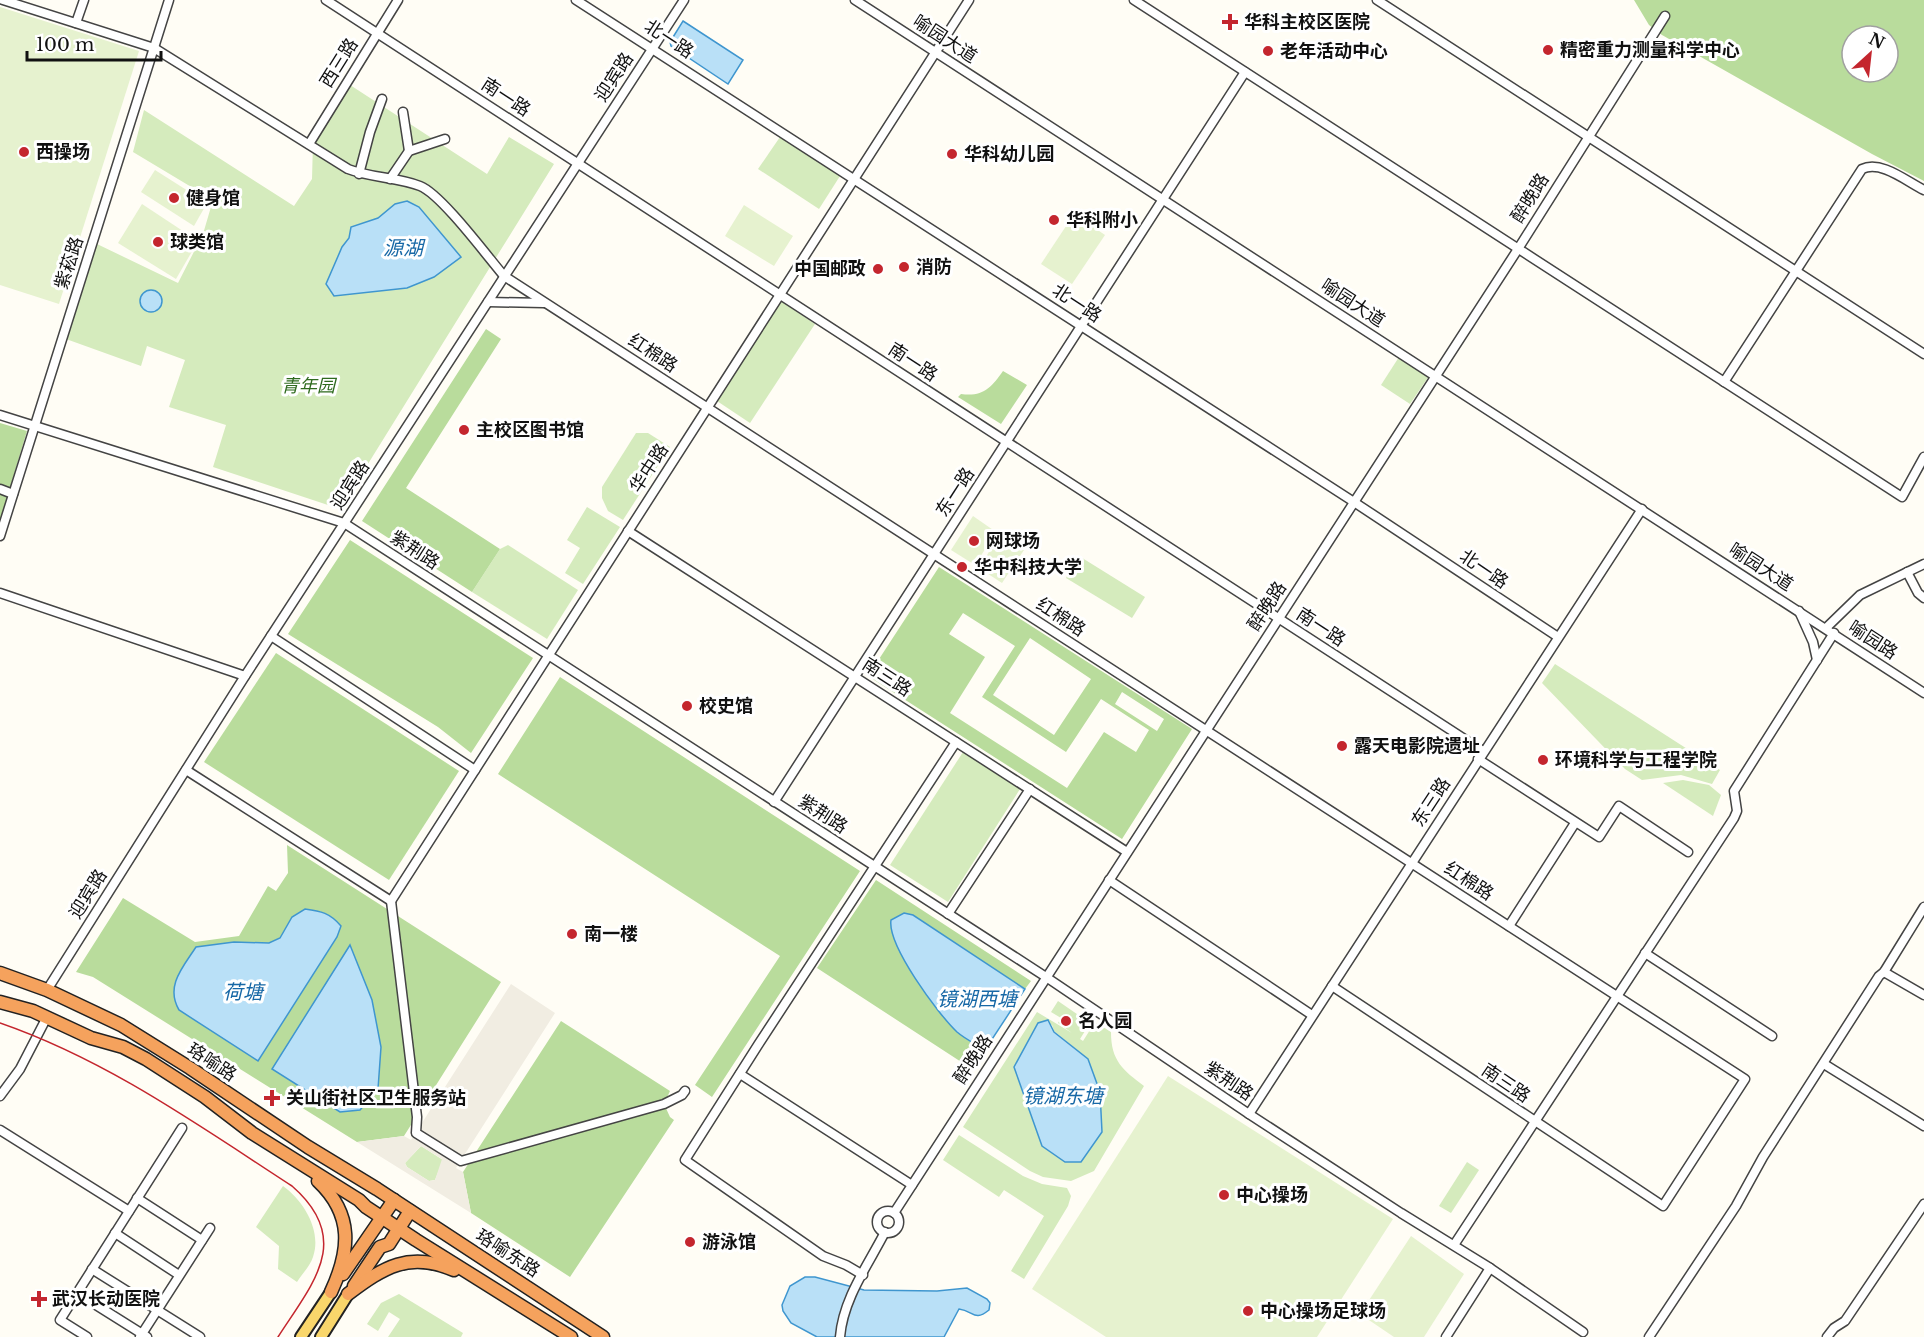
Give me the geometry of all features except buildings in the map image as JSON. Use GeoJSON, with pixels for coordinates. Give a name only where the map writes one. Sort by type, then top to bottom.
{"type":"FeatureCollection","features":[{"type":"Feature","properties":{"kind":"highway","name":"珞喻路"},"geometry":{"type":"LineString","coordinates":[[0,973],[47,990],[121,1025],[394,1200]]}},
{"type":"Feature","properties":{"kind":"highway","name":"珞喻路"},"geometry":{"type":"LineString","coordinates":[[0,1002],[47,1017],[91,1038],[123,1047],[146,1059],[205,1097],[252,1133],[359,1200],[366,1207]]}},
{"type":"Feature","properties":{"kind":"highway"},"geometry":{"type":"LineString","coordinates":[[302,1166],[326,1189],[345,1223],[345,1255],[341,1270],[330,1292]]}},
{"type":"Feature","properties":{"kind":"highway","name":"珞喻东路"},"geometry":{"type":"LineString","coordinates":[[394,1200],[603,1337]]}},
{"type":"Feature","properties":{"kind":"highway"},"geometry":{"type":"LineString","coordinates":[[330,1292],[394,1200]]}},
{"type":"Feature","properties":{"kind":"highway","name":"珞喻东路"},"geometry":{"type":"LineString","coordinates":[[366,1207],[571,1337]]}},
{"type":"Feature","properties":{"kind":"highway"},"geometry":{"type":"LineString","coordinates":[[348,1294],[380,1247],[388,1244],[410,1211]]}},
{"type":"Feature","properties":{"kind":"highway"},"geometry":{"type":"LineString","coordinates":[[348,1294],[377,1272],[405,1263],[429,1262],[496,1289]]}},
{"type":"Feature","properties":{"kind":"main road"},"geometry":{"type":"LineString","coordinates":[[301,1337],[330,1292]]}},
{"type":"Feature","properties":{"kind":"main road"},"geometry":{"type":"LineString","coordinates":[[321,1337],[348,1294]]}},
{"type":"Feature","properties":{"kind":"street","name":"红棉路"},"geometry":{"type":"LineString","coordinates":[[3,0],[154,48],[348,169],[359,174],[422,186],[434,193],[504,276],[1745,1079],[1663,1206]]}},
{"type":"Feature","properties":{"kind":"street"},"geometry":{"type":"LineString","coordinates":[[76,23],[84,0]]}},
{"type":"Feature","properties":{"kind":"street","name":"紫菘路"},"geometry":{"type":"LineString","coordinates":[[0,535],[169,0]]}},
{"type":"Feature","properties":{"kind":"street","name":"南一路"},"geometry":{"type":"LineString","coordinates":[[326,0],[1278,619],[1480,755],[1575,823],[1599,837],[1619,806],[1688,852]]}},
{"type":"Feature","properties":{"kind":"street","name":"西三路"},"geometry":{"type":"LineString","coordinates":[[309,144],[398,0]]}},
{"type":"Feature","properties":{"kind":"street","name":"北一路"},"geometry":{"type":"LineString","coordinates":[[576,0],[1354,502],[1558,637]]}},
{"type":"Feature","properties":{"kind":"street","name":"迎宾路"},"geometry":{"type":"LineString","coordinates":[[47,990],[245,676],[684,0]]}},
{"type":"Feature","properties":{"kind":"street","name":"喻园大道"},"geometry":{"type":"LineString","coordinates":[[855,0],[1830,631]]}},
{"type":"Feature","properties":{"kind":"street","name":"华中路"},"geometry":{"type":"LineString","coordinates":[[391,901],[969,0]]}},
{"type":"Feature","properties":{"kind":"street"},"geometry":{"type":"LineString","coordinates":[[1134,0],[1902,497],[1924,456]]}},
{"type":"Feature","properties":{"kind":"street"},"geometry":{"type":"LineString","coordinates":[[1377,0],[1924,354]]}},
{"type":"Feature","properties":{"kind":"street","name":"醉晚路"},"geometry":{"type":"LineString","coordinates":[[894,1213],[1518,249],[1665,16]]}},
{"type":"Feature","properties":{"kind":"street","name":"东一路"},"geometry":{"type":"LineString","coordinates":[[774,802],[1245,72]]}},
{"type":"Feature","properties":{"kind":"street"},"geometry":{"type":"LineString","coordinates":[[359,174],[382,99]]}},
{"type":"Feature","properties":{"kind":"street"},"geometry":{"type":"LineString","coordinates":[[403,112],[409,151]]}},
{"type":"Feature","properties":{"kind":"street"},"geometry":{"type":"LineString","coordinates":[[390,179],[409,151],[445,139]]}},
{"type":"Feature","properties":{"kind":"street"},"geometry":{"type":"LineString","coordinates":[[1724,382],[1862,169],[1869,165],[1879,167],[1924,190]]}},
{"type":"Feature","properties":{"kind":"street"},"geometry":{"type":"LineString","coordinates":[[488,302],[545,303]]}},
{"type":"Feature","properties":{"kind":"street","name":"紫荆路"},"geometry":{"type":"LineString","coordinates":[[0,415],[344,524],[1046,977],[1249,1114],[1401,1213],[1455,1245],[1583,1332]]}},
{"type":"Feature","properties":{"kind":"street"},"geometry":{"type":"LineString","coordinates":[[0,489],[13,494]]}},
{"type":"Feature","properties":{"kind":"street","name":"东三路"},"geometry":{"type":"LineString","coordinates":[[1249,1114],[1480,755],[1642,509]]}},
{"type":"Feature","properties":{"kind":"street","name":"南三路"},"geometry":{"type":"LineString","coordinates":[[628,531],[1127,852]]}},
{"type":"Feature","properties":{"kind":"street"},"geometry":{"type":"LineString","coordinates":[[1455,1245],[1734,818],[1737,811],[1734,791],[1817,660],[1830,631],[1860,595],[1924,564]]}},
{"type":"Feature","properties":{"kind":"street"},"geometry":{"type":"LineString","coordinates":[[1907,572],[1918,593],[1924,598]]}},
{"type":"Feature","properties":{"kind":"street"},"geometry":{"type":"LineString","coordinates":[[0,593],[245,676]]}},
{"type":"Feature","properties":{"kind":"street"},"geometry":{"type":"LineString","coordinates":[[1799,611],[1813,642],[1817,660]]}},
{"type":"Feature","properties":{"kind":"street","name":"喻园路"},"geometry":{"type":"LineString","coordinates":[[1830,631],[1924,693]]}},
{"type":"Feature","properties":{"kind":"street"},"geometry":{"type":"LineString","coordinates":[[271,636],[475,770]]}},
{"type":"Feature","properties":{"kind":"street"},"geometry":{"type":"LineString","coordinates":[[863,1275],[823,1256],[685,1161],[956,742]]}},
{"type":"Feature","properties":{"kind":"street"},"geometry":{"type":"LineString","coordinates":[[186,770],[391,901],[417,1117],[416,1132],[425,1138],[461,1161],[664,1104],[685,1091]]}},
{"type":"Feature","properties":{"kind":"street"},"geometry":{"type":"LineString","coordinates":[[948,914],[1030,789]]}},
{"type":"Feature","properties":{"kind":"street"},"geometry":{"type":"LineString","coordinates":[[1509,926],[1575,823]]}},
{"type":"Feature","properties":{"kind":"street"},"geometry":{"type":"LineString","coordinates":[[1108,880],[1312,1015]]}},
{"type":"Feature","properties":{"kind":"street"},"geometry":{"type":"LineString","coordinates":[[1649,1337],[1736,1206],[1763,1157],[1924,907]]}},
{"type":"Feature","properties":{"kind":"street"},"geometry":{"type":"LineString","coordinates":[[1645,953],[1772,1036]]}},
{"type":"Feature","properties":{"kind":"street"},"geometry":{"type":"LineString","coordinates":[[1884,972],[1924,996]]}},
{"type":"Feature","properties":{"kind":"street","name":"南三路"},"geometry":{"type":"LineString","coordinates":[[1332,986],[1663,1206]]}},
{"type":"Feature","properties":{"kind":"street"},"geometry":{"type":"LineString","coordinates":[[0,1096],[20,1069],[47,1017]]}},
{"type":"Feature","properties":{"kind":"street"},"geometry":{"type":"LineString","coordinates":[[1824,1064],[1924,1126]]}},
{"type":"Feature","properties":{"kind":"street"},"geometry":{"type":"LineString","coordinates":[[740,1074],[912,1185]]}},
{"type":"Feature","properties":{"kind":"street"},"geometry":{"type":"LineString","coordinates":[[87,1337],[60,1320],[182,1128]]}},
{"type":"Feature","properties":{"kind":"street"},"geometry":{"type":"LineString","coordinates":[[0,1130],[129,1211]]}},
{"type":"Feature","properties":{"kind":"street"},"geometry":{"type":"LineString","coordinates":[[137,1198],[202,1240]]}},
{"type":"Feature","properties":{"kind":"street"},"geometry":{"type":"LineString","coordinates":[[1827,1337],[1834,1328],[1845,1321],[1924,1204]]}},
{"type":"Feature","properties":{"kind":"street","name":"醉晚路"},"geometry":{"type":"LineString","coordinates":[[888,1211],[894,1213],[899,1218],[898,1228],[892,1232],[885,1232],[878,1225],[879,1216],[888,1211]]}},
{"type":"Feature","properties":{"kind":"street"},"geometry":{"type":"LineString","coordinates":[[77,1293],[143,1336],[157,1310],[210,1228]]}},
{"type":"Feature","properties":{"kind":"street","name":"醉晚路"},"geometry":{"type":"LineString","coordinates":[[840,1337],[845,1311],[885,1232]]}},
{"type":"Feature","properties":{"kind":"street"},"geometry":{"type":"LineString","coordinates":[[115,1233],[179,1275]]}},
{"type":"Feature","properties":{"kind":"street"},"geometry":{"type":"LineString","coordinates":[[1446,1337],[1490,1268]]}},
{"type":"Feature","properties":{"kind":"street"},"geometry":{"type":"LineString","coordinates":[[92,1269],[200,1337]]}},
{"type":"Feature","properties":{"kind":"green space"},"geometry":{"type":"Polygon","coordinates":[[[1634,0],[1924,0],[1924,181],[1872,154],[1662,35],[1649,25],[1634,0]]]}},
{"type":"Feature","properties":{"kind":"green space"},"geometry":{"type":"Polygon","coordinates":[[[0,7],[139,51],[59,304],[0,285],[0,7]]]}},
{"type":"Feature","properties":{"kind":"green space","name":"青年园"},"geometry":{"type":"Polygon","coordinates":[[[347,83],[487,174],[509,137],[554,164],[340,509],[213,467],[226,425],[169,407],[185,360],[147,346],[141,366],[66,339],[97,244],[178,283],[203,234],[213,200],[133,152],[144,110],[294,206],[312,179],[313,142],[347,83]],[[395,204],[378,218],[351,227],[349,238],[342,247],[326,284],[395,204]]]}},
{"type":"Feature","properties":{"kind":"green space"},"geometry":{"type":"Polygon","coordinates":[[[780,137],[840,176],[819,209],[758,169],[780,137]]]}},
{"type":"Feature","properties":{"kind":"green space","name":"健身馆"},"geometry":{"type":"Polygon","coordinates":[[[155,170],[207,203],[194,226],[141,192],[155,170]]]}},
{"type":"Feature","properties":{"kind":"green space","name":"球类馆"},"geometry":{"type":"Polygon","coordinates":[[[142,204],[198,241],[176,279],[118,243],[142,204]]]}},
{"type":"Feature","properties":{"kind":"green space"},"geometry":{"type":"Polygon","coordinates":[[[744,205],[793,236],[774,266],[725,236],[744,205]]]}},
{"type":"Feature","properties":{"kind":"green space"},"geometry":{"type":"Polygon","coordinates":[[[1074,214],[1105,235],[1072,284],[1041,264],[1074,214]]]}},
{"type":"Feature","properties":{"kind":"green space"},"geometry":{"type":"Polygon","coordinates":[[[781,301],[815,324],[750,423],[717,401],[781,301]]]}},
{"type":"Feature","properties":{"kind":"green space"},"geometry":{"type":"Polygon","coordinates":[[[486,329],[501,339],[406,488],[500,549],[472,592],[362,521],[486,329]]]}},
{"type":"Feature","properties":{"kind":"green space"},"geometry":{"type":"Polygon","coordinates":[[[1399,357],[1429,376],[1410,404],[1381,385],[1399,357]]]}},
{"type":"Feature","properties":{"kind":"green space"},"geometry":{"type":"Polygon","coordinates":[[[1003,371],[1027,385],[1001,424],[958,397],[961,394],[981,393],[1003,371]]]}},
{"type":"Feature","properties":{"kind":"green space"},"geometry":{"type":"Polygon","coordinates":[[[0,423],[27,431],[0,521],[0,423]]]}},
{"type":"Feature","properties":{"kind":"green space"},"geometry":{"type":"Polygon","coordinates":[[[636,433],[648,433],[670,447],[623,520],[608,511],[602,498],[602,487],[636,433]]]}},
{"type":"Feature","properties":{"kind":"green space"},"geometry":{"type":"Polygon","coordinates":[[[587,507],[620,527],[583,584],[565,573],[580,548],[567,540],[587,507]]]}},
{"type":"Feature","properties":{"kind":"green space","name":"网球场"},"geometry":{"type":"Polygon","coordinates":[[[973,516],[996,532],[975,565],[951,550],[973,516]]]}},
{"type":"Feature","properties":{"kind":"green space","name":"网球场"},"geometry":{"type":"Polygon","coordinates":[[[1000,534],[1024,550],[1002,583],[979,568],[1000,534]]]}},
{"type":"Feature","properties":{"kind":"green space"},"geometry":{"type":"Polygon","coordinates":[[[350,540],[533,658],[471,753],[438,727],[288,634],[350,540]]]}},
{"type":"Feature","properties":{"kind":"green space"},"geometry":{"type":"Polygon","coordinates":[[[508,545],[578,590],[547,639],[472,592],[500,549],[508,545]]]}},
{"type":"Feature","properties":{"kind":"green space"},"geometry":{"type":"Polygon","coordinates":[[[1079,556],[1145,597],[1132,618],[1066,578],[1079,556]]]}},
{"type":"Feature","properties":{"kind":"green space"},"geometry":{"type":"Polygon","coordinates":[[[939,567],[1192,729],[1122,839],[868,676],[939,567]],[[963,613],[949,634],[985,657],[950,713],[1067,788],[1104,732],[1136,752],[1149,730],[1101,699],[1066,752],[982,697],[1015,646],[963,613]],[[1030,638],[993,695],[1054,735],[1091,679],[1030,638]],[[1122,692],[1115,704],[1157,731],[1164,719],[1122,692]]]}},
{"type":"Feature","properties":{"kind":"green space"},"geometry":{"type":"Polygon","coordinates":[[[276,653],[459,771],[389,880],[204,762],[276,653]]]}},
{"type":"Feature","properties":{"kind":"green space"},"geometry":{"type":"Polygon","coordinates":[[[1555,664],[1720,770],[1712,784],[1681,775],[1642,780],[1625,769],[1542,683],[1555,664]]]}},
{"type":"Feature","properties":{"kind":"green space"},"geometry":{"type":"Polygon","coordinates":[[[560,677],[860,871],[712,1097],[695,1085],[780,956],[498,774],[560,677]]]}},
{"type":"Feature","properties":{"kind":"green space"},"geometry":{"type":"Polygon","coordinates":[[[963,752],[1020,789],[948,902],[890,865],[963,752]]]}},
{"type":"Feature","properties":{"kind":"green space"},"geometry":{"type":"Polygon","coordinates":[[[1683,780],[1709,785],[1721,795],[1713,816],[1663,783],[1683,780]]]}},
{"type":"Feature","properties":{"kind":"green space"},"geometry":{"type":"Polygon","coordinates":[[[287,845],[501,982],[404,1136],[357,1142],[93,977],[76,972],[123,898],[195,942],[239,936],[268,886],[276,891],[288,873],[287,845]],[[305,909],[292,917],[280,938],[269,943],[234,942],[196,947],[258,1061],[337,937],[340,926],[333,918],[325,913],[305,909]]]}},
{"type":"Feature","properties":{"kind":"green space"},"geometry":{"type":"Polygon","coordinates":[[[876,880],[1031,981],[1025,989],[913,915],[945,1017],[958,1032],[985,1050],[972,1069],[817,968],[876,880]]]}},
{"type":"Feature","properties":{"kind":"green space"},"geometry":{"type":"Polygon","coordinates":[[[1058,1001],[1090,1023],[1080,1039],[1083,1041],[1095,1022],[1111,1032],[1116,1058],[1130,1075],[1144,1086],[1094,1171],[1071,1181],[1043,1177],[1030,1171],[963,1127],[1037,1012],[1072,1033],[1058,1023],[1061,1018],[1051,1012],[1058,1001]],[[1038,1023],[1014,1067],[1088,1059],[1054,1031],[1052,1025],[1038,1023]]]}},
{"type":"Feature","properties":{"kind":"green space"},"geometry":{"type":"Polygon","coordinates":[[[561,1021],[670,1091],[664,1104],[670,1117],[674,1120],[570,1277],[471,1213],[463,1172],[561,1021]]]}},
{"type":"Feature","properties":{"kind":"green space","name":"中心操场"},"geometry":{"type":"Polygon","coordinates":[[[1168,1076],[1393,1219],[1317,1337],[1106,1337],[1032,1289],[1168,1076]]]}},
{"type":"Feature","properties":{"kind":"green space"},"geometry":{"type":"Polygon","coordinates":[[[959,1135],[1023,1176],[1042,1184],[1067,1188],[1071,1196],[1068,1206],[1024,1279],[1011,1271],[1044,1216],[1004,1190],[999,1197],[943,1160],[959,1135]]]}},
{"type":"Feature","properties":{"kind":"green space"},"geometry":{"type":"Polygon","coordinates":[[[421,1146],[443,1160],[435,1180],[429,1181],[407,1167],[405,1163],[421,1146]]]}},
{"type":"Feature","properties":{"kind":"green space"},"geometry":{"type":"Polygon","coordinates":[[[1467,1162],[1479,1170],[1451,1213],[1439,1206],[1467,1162]]]}},
{"type":"Feature","properties":{"kind":"green space"},"geometry":{"type":"Polygon","coordinates":[[[283,1186],[304,1208],[315,1237],[313,1257],[297,1282],[278,1269],[279,1246],[256,1227],[283,1186]]]}},
{"type":"Feature","properties":{"kind":"green space"},"geometry":{"type":"Polygon","coordinates":[[[1411,1236],[1464,1274],[1424,1337],[1394,1337],[1360,1314],[1411,1236]]]}},
{"type":"Feature","properties":{"kind":"green space"},"geometry":{"type":"Polygon","coordinates":[[[399,1294],[463,1333],[461,1337],[388,1337],[400,1319],[389,1312],[378,1331],[367,1324],[381,1303],[399,1294]]]}},
{"type":"Feature","properties":{"kind":"shaded area"},"geometry":{"type":"Polygon","coordinates":[[[511,984],[555,1013],[456,1168],[463,1172],[471,1213],[357,1142],[404,1136],[411,1140],[511,984]],[[421,1146],[405,1163],[407,1167],[429,1181],[435,1180],[442,1159],[421,1146]]]}},
{"type":"Feature","properties":{"kind":"water"},"geometry":{"type":"Polygon","coordinates":[[[683,21],[743,60],[728,84],[671,46],[670,42],[683,21]]]}},
{"type":"Feature","properties":{"kind":"water","name":"源湖"},"geometry":{"type":"Polygon","coordinates":[[[407,201],[419,207],[461,257],[434,277],[407,288],[334,296],[326,284],[342,247],[349,238],[351,227],[378,218],[395,204],[407,201]]]}},
{"type":"Feature","properties":{"kind":"water"},"geometry":{"type":"Polygon","coordinates":[[[151,290],[159,293],[162,301],[159,309],[151,312],[143,309],[140,301],[143,293],[151,290]]]}},
{"type":"Feature","properties":{"kind":"water","name":"荷塘"},"geometry":{"type":"Polygon","coordinates":[[[305,909],[325,913],[341,926],[337,937],[258,1061],[179,1010],[174,993],[177,977],[196,947],[234,942],[269,943],[280,938],[292,917],[305,909]]]}},
{"type":"Feature","properties":{"kind":"water","name":"镜湖西塘"},"geometry":{"type":"Polygon","coordinates":[[[904,913],[913,915],[1025,989],[985,1050],[960,1035],[915,979],[897,946],[892,931],[891,920],[904,913]]]}},
{"type":"Feature","properties":{"kind":"water"},"geometry":{"type":"Polygon","coordinates":[[[350,945],[372,1000],[381,1047],[378,1089],[360,1110],[340,1112],[272,1069],[350,945]]]}},
{"type":"Feature","properties":{"kind":"water","name":"镜湖东塘"},"geometry":{"type":"Polygon","coordinates":[[[1048,1020],[1054,1032],[1088,1059],[1100,1092],[1102,1132],[1081,1162],[1065,1162],[1042,1146],[1014,1067],[1038,1023],[1048,1020]]]}},
{"type":"Feature","properties":{"kind":"water"},"geometry":{"type":"Polygon","coordinates":[[[805,1277],[815,1277],[864,1290],[937,1291],[967,1288],[987,1299],[990,1303],[989,1310],[977,1315],[959,1309],[944,1337],[817,1337],[791,1323],[783,1311],[782,1305],[790,1286],[805,1277]]]}},
{"type":"Feature","properties":{"kind":"tram line"},"geometry":{"type":"LineString","coordinates":[[0,1023],[78,1056],[187,1117],[292,1186],[311,1206],[321,1225],[324,1244],[321,1262],[314,1280],[278,1337]]}},
{"type":"Feature","properties":{"kind":"place","name":"华科主校区医院"},"geometry":{"type":"Point","coordinates":[1230,22]}},
{"type":"Feature","properties":{"kind":"place","name":"精密重力测量科学中心"},"geometry":{"type":"Point","coordinates":[1548,50]}},
{"type":"Feature","properties":{"kind":"place","name":"老年活动中心"},"geometry":{"type":"Point","coordinates":[1268,51]}},
{"type":"Feature","properties":{"kind":"place","name":"西操场"},"geometry":{"type":"Point","coordinates":[24,152]}},
{"type":"Feature","properties":{"kind":"place","name":"华科幼儿园"},"geometry":{"type":"Point","coordinates":[952,154]}},
{"type":"Feature","properties":{"kind":"place","name":"健身馆"},"geometry":{"type":"Point","coordinates":[174,198]}},
{"type":"Feature","properties":{"kind":"place","name":"华科附小"},"geometry":{"type":"Point","coordinates":[1054,220]}},
{"type":"Feature","properties":{"kind":"place","name":"球类馆"},"geometry":{"type":"Point","coordinates":[158,242]}},
{"type":"Feature","properties":{"kind":"place","name":"消防"},"geometry":{"type":"Point","coordinates":[904,267]}},
{"type":"Feature","properties":{"kind":"place","name":"中国邮政"},"geometry":{"type":"Point","coordinates":[878,269]}},
{"type":"Feature","properties":{"kind":"place","name":"主校区图书馆"},"geometry":{"type":"Point","coordinates":[464,430]}},
{"type":"Feature","properties":{"kind":"place","name":"网球场"},"geometry":{"type":"Point","coordinates":[974,541]}},
{"type":"Feature","properties":{"kind":"place","name":"华中科技大学"},"geometry":{"type":"Point","coordinates":[962,567]}},
{"type":"Feature","properties":{"kind":"place","name":"校史馆"},"geometry":{"type":"Point","coordinates":[687,706]}},
{"type":"Feature","properties":{"kind":"place","name":"露天电影院遗址"},"geometry":{"type":"Point","coordinates":[1342,746]}},
{"type":"Feature","properties":{"kind":"place","name":"环境科学与工程学院"},"geometry":{"type":"Point","coordinates":[1543,760]}},
{"type":"Feature","properties":{"kind":"place","name":"南一楼"},"geometry":{"type":"Point","coordinates":[572,934]}},
{"type":"Feature","properties":{"kind":"place","name":"名人园"},"geometry":{"type":"Point","coordinates":[1066,1021]}},
{"type":"Feature","properties":{"kind":"place","name":"关山街社区卫生服务站"},"geometry":{"type":"Point","coordinates":[272,1098]}},
{"type":"Feature","properties":{"kind":"place","name":"中心操场"},"geometry":{"type":"Point","coordinates":[1224,1195]}},
{"type":"Feature","properties":{"kind":"place","name":"游泳馆"},"geometry":{"type":"Point","coordinates":[690,1242]}},
{"type":"Feature","properties":{"kind":"place","name":"武汉长动医院"},"geometry":{"type":"Point","coordinates":[39,1299]}},
{"type":"Feature","properties":{"kind":"place","name":"中心操场足球场"},"geometry":{"type":"Point","coordinates":[1248,1311]}}]}
